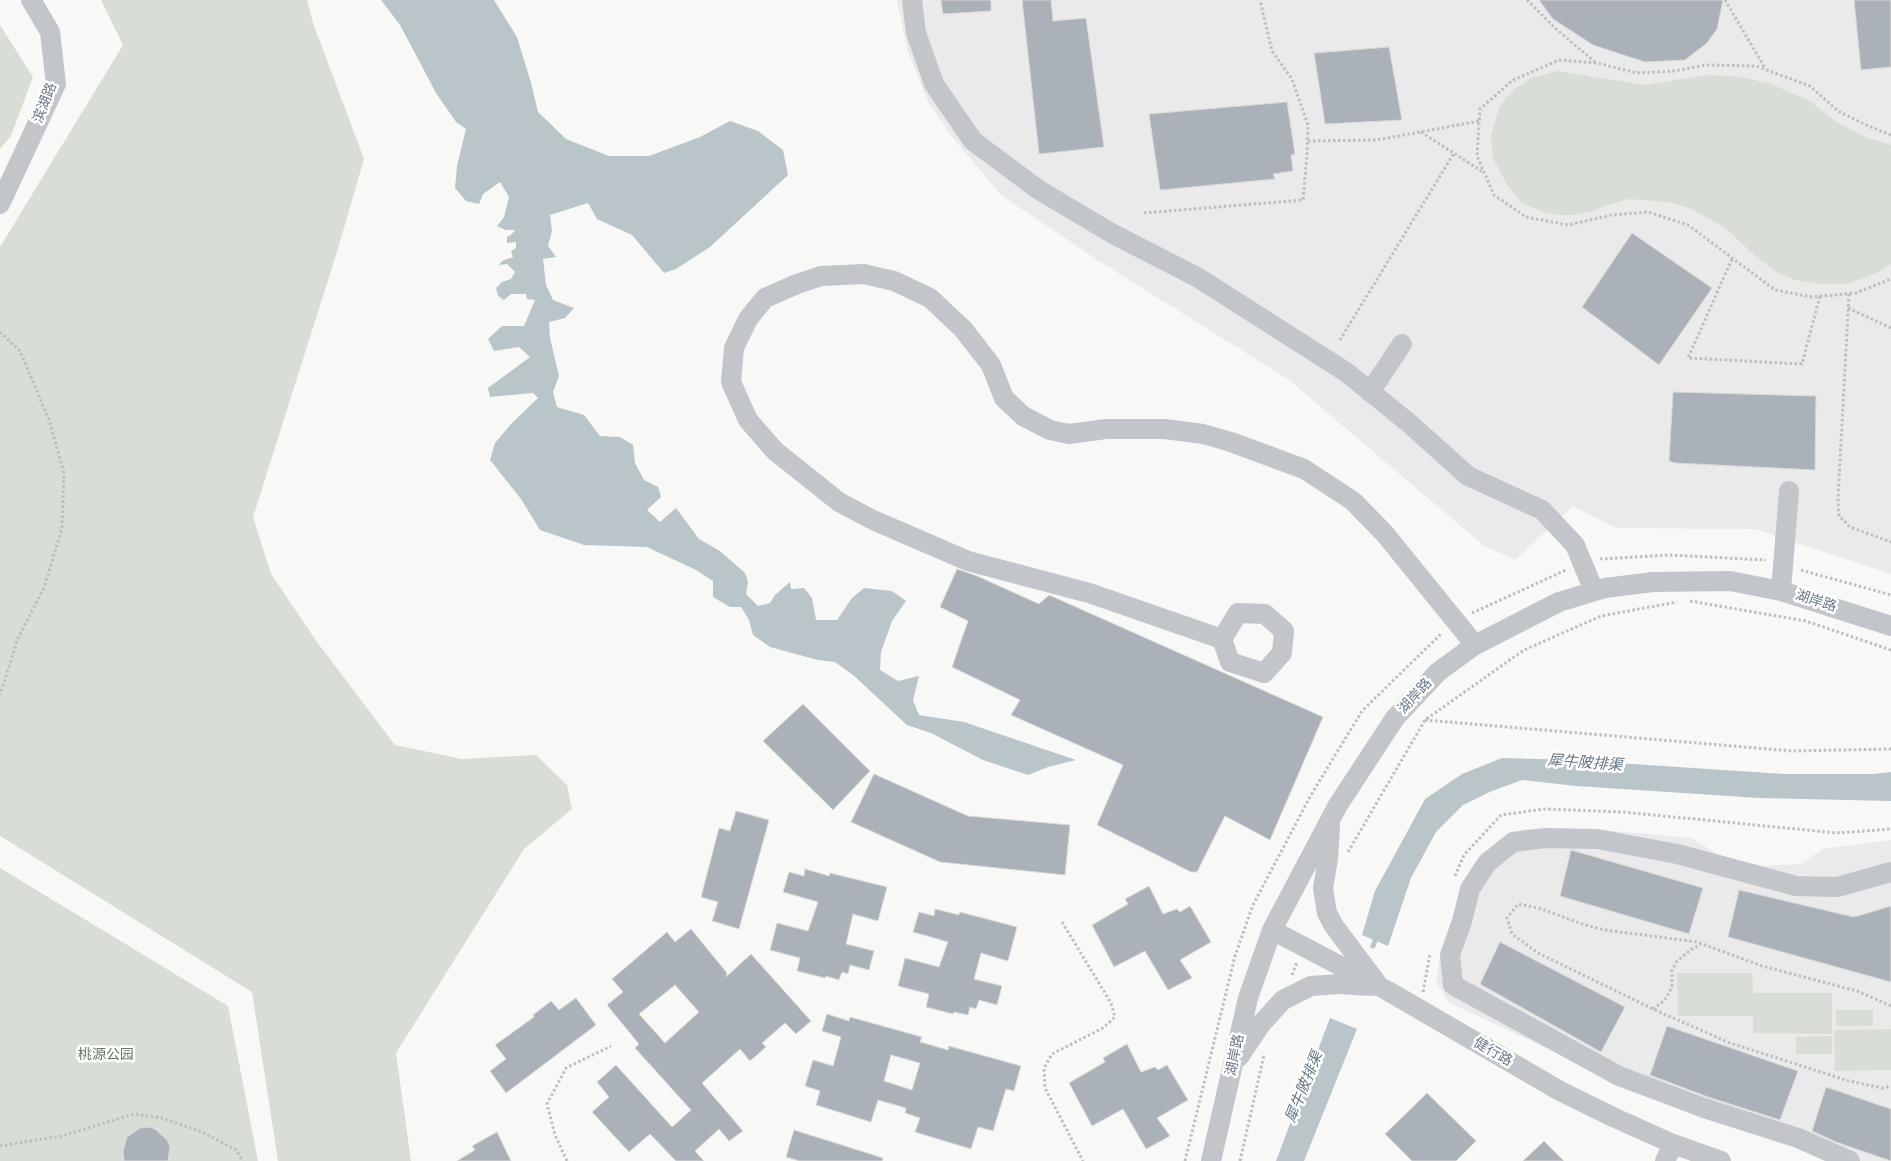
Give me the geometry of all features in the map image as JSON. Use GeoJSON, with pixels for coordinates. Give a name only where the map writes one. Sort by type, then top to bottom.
{"type":"FeatureCollection","features":[{"type":"Feature","properties":{"kind":"street","name":"滨湖路"},"geometry":{"type":"LineString","coordinates":[[0,204],[56,84],[50,32],[31,0]]}},
{"type":"Feature","properties":{"kind":"street"},"geometry":{"type":"LineString","coordinates":[[912,0],[916,33],[934,84],[974,141],[1039,190],[1113,234],[1197,278],[1330,362],[1410,424],[1468,476],[1542,510],[1575,545],[1594,591]]}},
{"type":"Feature","properties":{"kind":"street"},"geometry":{"type":"LineString","coordinates":[[1222,639],[1089,593],[968,561],[873,520],[839,502],[775,451],[748,420],[731,382],[734,348],[748,319],[765,298],[821,276],[864,274],[894,281],[930,298],[963,329],[990,365],[1004,398],[1023,416],[1050,430],[1069,434],[1106,429],[1164,429],[1203,434],[1231,442],[1304,470],[1353,502],[1385,534],[1475,645]]}},
{"type":"Feature","properties":{"kind":"street"},"geometry":{"type":"LineString","coordinates":[[1370,392],[1402,344]]}},
{"type":"Feature","properties":{"kind":"street"},"geometry":{"type":"LineString","coordinates":[[1781,590],[1790,490]]}},
{"type":"Feature","properties":{"kind":"street","name":"湖岸路"},"geometry":{"type":"LineString","coordinates":[[1211,1161],[1248,998],[1272,930],[1338,805],[1395,718],[1438,672],[1475,645],[1559,602],[1605,588],[1653,582],[1730,581],[1781,590],[1891,626]]}},
{"type":"Feature","properties":{"kind":"street"},"geometry":{"type":"LineString","coordinates":[[1330,821],[1328,859],[1323,888],[1327,913],[1334,926],[1380,987]]}},
{"type":"Feature","properties":{"kind":"street"},"geometry":{"type":"LineString","coordinates":[[1850,1161],[1798,1138],[1704,1108],[1619,1076],[1453,985],[1450,955],[1462,921],[1470,889],[1487,863],[1513,842],[1546,838],[1597,838],[1677,854],[1796,886],[1837,887],[1891,872]]}},
{"type":"Feature","properties":{"kind":"street","name":"健行路"},"geometry":{"type":"LineString","coordinates":[[1272,930],[1380,987],[1560,1091],[1613,1117],[1669,1152],[1721,1161]]}},
{"type":"Feature","properties":{"kind":"street"},"geometry":{"type":"LineString","coordinates":[[1233,1066],[1262,1024],[1283,1000],[1311,986],[1329,984],[1380,987]]}},
{"type":"Feature","properties":{"kind":"path"},"geometry":{"type":"LineString","coordinates":[[1144,213],[1303,200],[1308,124],[1292,79],[1272,51],[1260,0]]}},
{"type":"Feature","properties":{"kind":"path"},"geometry":{"type":"LineString","coordinates":[[1527,0],[1556,30],[1597,63]]}},
{"type":"Feature","properties":{"kind":"path"},"geometry":{"type":"LineString","coordinates":[[1725,0],[1766,70]]}},
{"type":"Feature","properties":{"kind":"path"},"geometry":{"type":"LineString","coordinates":[[1891,135],[1866,126],[1838,111],[1810,86],[1756,66],[1706,64],[1674,71],[1637,73],[1597,63],[1559,60],[1513,80],[1480,108],[1477,156],[1494,195],[1526,217],[1568,225],[1612,215],[1648,212],[1688,225],[1776,290],[1812,297],[1856,293],[1891,279]]}},
{"type":"Feature","properties":{"kind":"path"},"geometry":{"type":"LineString","coordinates":[[1308,141],[1376,140],[1479,121]]}},
{"type":"Feature","properties":{"kind":"path"},"geometry":{"type":"LineString","coordinates":[[1421,132],[1484,172]]}},
{"type":"Feature","properties":{"kind":"path"},"geometry":{"type":"LineString","coordinates":[[1340,340],[1454,153]]}},
{"type":"Feature","properties":{"kind":"path"},"geometry":{"type":"LineString","coordinates":[[1732,259],[1688,358],[1802,364],[1820,296]]}},
{"type":"Feature","properties":{"kind":"path"},"geometry":{"type":"LineString","coordinates":[[1849,294],[1838,498],[1839,516],[1850,527],[1891,542]]}},
{"type":"Feature","properties":{"kind":"path"},"geometry":{"type":"LineString","coordinates":[[1848,308],[1891,328]]}},
{"type":"Feature","properties":{"kind":"path"},"geometry":{"type":"LineString","coordinates":[[0,332],[20,351],[49,420],[64,473],[62,528],[44,588],[18,638],[0,695]]}},
{"type":"Feature","properties":{"kind":"path"},"geometry":{"type":"LineString","coordinates":[[1185,1161],[1235,956],[1254,905],[1311,795],[1362,711],[1456,620],[1587,560],[1669,555],[1760,558],[1891,594]]}},
{"type":"Feature","properties":{"kind":"path"},"geometry":{"type":"LineString","coordinates":[[1346,854],[1425,720],[1524,650],[1601,616],[1684,600],[1806,622],[1891,650]]}},
{"type":"Feature","properties":{"kind":"path"},"geometry":{"type":"LineString","coordinates":[[1425,720],[1792,752],[1891,750]]}},
{"type":"Feature","properties":{"kind":"path"},"geometry":{"type":"LineString","coordinates":[[1891,1006],[1857,991],[1762,966],[1702,944],[1605,930],[1582,924],[1542,909],[1518,904],[1507,918],[1512,934],[1538,953],[1653,1009],[1730,1043],[1849,1081],[1882,1088],[1891,1086]]}},
{"type":"Feature","properties":{"kind":"path"},"geometry":{"type":"LineString","coordinates":[[1062,922],[1111,1003],[1115,1017],[1103,1028],[1052,1054],[1044,1068],[1045,1088],[1083,1161]]}},
{"type":"Feature","properties":{"kind":"path"},"geometry":{"type":"LineString","coordinates":[[1653,1009],[1665,1000],[1672,987],[1672,970],[1677,961],[1702,944]]}},
{"type":"Feature","properties":{"kind":"path"},"geometry":{"type":"LineString","coordinates":[[1299,992],[1292,975],[1303,946]]}},
{"type":"Feature","properties":{"kind":"path"},"geometry":{"type":"LineString","coordinates":[[567,1161],[554,1135],[547,1104],[566,1068],[611,1046]]}},
{"type":"Feature","properties":{"kind":"path"},"geometry":{"type":"LineString","coordinates":[[1240,1161],[1265,1049]]}},
{"type":"Feature","properties":{"kind":"path"},"geometry":{"type":"LineString","coordinates":[[0,1146],[62,1136],[134,1114],[162,1118],[202,1132],[236,1150],[243,1161]]}},
{"type":"Feature","properties":{"kind":"shaded area"},"geometry":{"type":"Polygon","coordinates":[[[897,0],[1891,0],[1891,574],[1755,529],[1617,528],[1573,506],[1515,560],[1483,545],[1288,379],[1096,259],[1001,195],[952,137],[927,100],[907,49],[897,0]]]}},
{"type":"Feature","properties":{"kind":"shaded area"},"geometry":{"type":"Polygon","coordinates":[[[1524,829],[1602,830],[1691,838],[1719,855],[1762,866],[1802,864],[1822,849],[1891,840],[1891,1161],[1830,1161],[1816,1153],[1645,1092],[1448,1002],[1436,981],[1440,955],[1468,884],[1492,848],[1524,829]]]}},
{"type":"Feature","properties":{"kind":"green space"},"geometry":{"type":"Polygon","coordinates":[[[101,0],[307,0],[313,23],[364,159],[336,255],[253,517],[271,574],[317,642],[395,745],[462,759],[536,755],[567,785],[572,809],[524,849],[396,1053],[411,1161],[278,1161],[252,992],[0,836],[0,247],[123,45],[101,0]]]}},
{"type":"Feature","properties":{"kind":"green space"},"geometry":{"type":"Polygon","coordinates":[[[0,25],[33,77],[11,136],[0,149],[0,25]]]}},
{"type":"Feature","properties":{"kind":"green space"},"geometry":{"type":"Polygon","coordinates":[[[1557,71],[1645,85],[1709,75],[1741,77],[1771,84],[1808,100],[1838,123],[1865,137],[1891,145],[1891,264],[1877,273],[1846,284],[1822,284],[1795,280],[1776,272],[1725,228],[1692,209],[1669,202],[1629,199],[1593,211],[1573,215],[1543,212],[1522,203],[1507,185],[1493,158],[1491,136],[1500,105],[1515,89],[1531,78],[1557,71]]]}},
{"type":"Feature","properties":{"kind":"green space","name":"桃源公园"},"geometry":{"type":"Polygon","coordinates":[[[0,868],[228,1006],[258,1161],[0,1161],[0,868]]]}},
{"type":"Feature","properties":{"kind":"green space"},"geometry":{"type":"Polygon","coordinates":[[[1677,973],[1752,973],[1753,993],[1832,993],[1832,1034],[1753,1033],[1753,1016],[1678,1016],[1677,973]]]}},
{"type":"Feature","properties":{"kind":"green space"},"geometry":{"type":"Polygon","coordinates":[[[1836,1010],[1873,1010],[1873,1026],[1836,1026],[1836,1010]]]}},
{"type":"Feature","properties":{"kind":"green space"},"geometry":{"type":"Polygon","coordinates":[[[1891,1029],[1891,1070],[1835,1071],[1834,1030],[1891,1029]]]}},
{"type":"Feature","properties":{"kind":"green space"},"geometry":{"type":"Polygon","coordinates":[[[1832,1036],[1832,1054],[1796,1054],[1796,1037],[1832,1036]]]}},
{"type":"Feature","properties":{"kind":"water"},"geometry":{"type":"Polygon","coordinates":[[[381,0],[494,0],[517,37],[538,112],[566,139],[609,156],[649,156],[700,137],[730,121],[758,131],[783,150],[788,175],[710,247],[676,269],[664,273],[632,235],[597,219],[588,203],[550,215],[552,231],[548,246],[556,257],[543,259],[546,285],[553,300],[574,308],[565,318],[549,322],[550,338],[559,376],[553,392],[557,407],[584,415],[600,436],[620,437],[633,445],[635,463],[644,480],[658,487],[661,497],[647,510],[660,522],[676,508],[699,539],[720,551],[745,573],[748,582],[746,594],[758,606],[770,603],[775,595],[790,582],[791,589],[804,588],[812,598],[816,620],[837,620],[852,598],[864,588],[892,591],[906,601],[892,621],[881,652],[880,670],[898,681],[919,676],[913,700],[919,715],[964,722],[1076,760],[1048,767],[1028,775],[983,760],[931,733],[907,725],[853,675],[835,662],[818,660],[770,647],[753,635],[749,620],[741,607],[730,607],[713,597],[713,581],[696,570],[647,547],[584,545],[540,530],[521,499],[490,460],[495,443],[511,424],[538,398],[533,393],[490,397],[488,388],[530,357],[519,347],[494,351],[488,339],[502,326],[524,326],[535,300],[527,299],[526,294],[511,294],[504,300],[498,296],[496,288],[502,282],[511,279],[515,272],[507,264],[499,265],[502,261],[513,257],[511,251],[516,248],[516,242],[507,243],[507,237],[515,230],[506,230],[497,226],[504,217],[509,197],[500,182],[483,194],[479,204],[466,201],[455,188],[457,166],[466,129],[456,122],[436,93],[400,25],[381,0]]]}},
{"type":"Feature","properties":{"kind":"water"},"geometry":{"type":"Polygon","coordinates":[[[1502,758],[1573,760],[1784,774],[1874,774],[1891,772],[1891,801],[1759,798],[1576,786],[1522,780],[1492,791],[1463,805],[1436,832],[1411,878],[1388,946],[1362,935],[1375,891],[1425,799],[1462,774],[1502,758]]]}},
{"type":"Feature","properties":{"kind":"water"},"geometry":{"type":"Polygon","coordinates":[[[1330,1018],[1357,1029],[1304,1161],[1276,1161],[1330,1018]]]}},
{"type":"Feature","properties":{"kind":"building"},"geometry":{"type":"Polygon","coordinates":[[[941,0],[991,0],[991,11],[943,14],[941,0]]]}},
{"type":"Feature","properties":{"kind":"building"},"geometry":{"type":"Polygon","coordinates":[[[1022,0],[1051,0],[1053,21],[1086,18],[1104,147],[1039,154],[1022,0]]]}},
{"type":"Feature","properties":{"kind":"building"},"geometry":{"type":"Polygon","coordinates":[[[1539,0],[1723,0],[1717,29],[1707,43],[1685,60],[1645,62],[1593,45],[1553,19],[1539,0]]]}},
{"type":"Feature","properties":{"kind":"building"},"geometry":{"type":"Polygon","coordinates":[[[1854,0],[1891,0],[1891,67],[1861,70],[1854,0]]]}},
{"type":"Feature","properties":{"kind":"building"},"geometry":{"type":"Polygon","coordinates":[[[1389,47],[1402,120],[1325,124],[1314,53],[1389,47]]]}},
{"type":"Feature","properties":{"kind":"building"},"geometry":{"type":"Polygon","coordinates":[[[1287,102],[1295,154],[1291,155],[1293,171],[1273,174],[1275,179],[1160,190],[1149,114],[1287,102]]]}},
{"type":"Feature","properties":{"kind":"building"},"geometry":{"type":"Polygon","coordinates":[[[1632,233],[1712,288],[1659,365],[1582,307],[1632,233]]]}},
{"type":"Feature","properties":{"kind":"building"},"geometry":{"type":"Polygon","coordinates":[[[1673,392],[1816,396],[1815,470],[1675,463],[1669,461],[1673,392]]]}},
{"type":"Feature","properties":{"kind":"building"},"geometry":{"type":"Polygon","coordinates":[[[957,569],[1039,604],[1049,595],[1323,717],[1270,840],[1225,816],[1197,872],[1191,872],[1097,825],[1123,765],[1011,715],[1020,700],[952,667],[968,621],[940,607],[957,569]]]}},
{"type":"Feature","properties":{"kind":"building"},"geometry":{"type":"Polygon","coordinates":[[[803,704],[870,771],[833,810],[763,741],[803,704]]]}},
{"type":"Feature","properties":{"kind":"building"},"geometry":{"type":"Polygon","coordinates":[[[874,774],[968,816],[1070,825],[1065,875],[940,862],[851,822],[874,774]]]}},
{"type":"Feature","properties":{"kind":"building"},"geometry":{"type":"Polygon","coordinates":[[[736,811],[769,820],[739,929],[712,921],[718,902],[701,897],[719,828],[730,831],[736,811]]]}},
{"type":"Feature","properties":{"kind":"building"},"geometry":{"type":"Polygon","coordinates":[[[1571,850],[1703,888],[1689,934],[1560,896],[1571,850]]]}},
{"type":"Feature","properties":{"kind":"building"},"geometry":{"type":"Polygon","coordinates":[[[805,869],[829,876],[830,873],[887,887],[878,921],[853,914],[846,944],[874,951],[869,970],[850,965],[848,974],[842,972],[839,980],[826,976],[825,978],[797,971],[800,958],[770,950],[777,923],[808,931],[818,902],[783,892],[789,872],[804,876],[805,869]]]}},
{"type":"Feature","properties":{"kind":"building"},"geometry":{"type":"Polygon","coordinates":[[[1149,886],[1163,914],[1177,909],[1180,912],[1190,906],[1211,942],[1180,960],[1192,978],[1168,990],[1145,951],[1114,967],[1092,925],[1128,904],[1125,899],[1149,886]]]}},
{"type":"Feature","properties":{"kind":"building"},"geometry":{"type":"Polygon","coordinates":[[[1739,890],[1854,917],[1891,906],[1891,982],[1728,937],[1739,890]]]}},
{"type":"Feature","properties":{"kind":"building"},"geometry":{"type":"Polygon","coordinates":[[[935,909],[959,915],[960,912],[1017,927],[1008,961],[981,953],[974,979],[1002,986],[997,1005],[979,1000],[976,1009],[970,1007],[968,1015],[954,1012],[953,1014],[926,1007],[929,994],[898,986],[905,958],[939,967],[948,942],[913,932],[919,912],[934,916],[935,909]]]}},
{"type":"Feature","properties":{"kind":"building"},"geometry":{"type":"Polygon","coordinates":[[[691,929],[727,973],[726,977],[751,954],[811,1021],[796,1034],[785,1023],[762,1043],[766,1047],[750,1061],[740,1049],[702,1083],[743,1131],[729,1141],[719,1129],[695,1151],[704,1161],[676,1161],[650,1134],[629,1152],[592,1112],[609,1097],[597,1082],[616,1065],[672,1127],[691,1110],[635,1048],[639,1044],[607,1005],[623,992],[612,979],[667,932],[675,942],[691,929]],[[675,985],[639,1014],[665,1043],[699,1012],[675,985]]]}},
{"type":"Feature","properties":{"kind":"building"},"geometry":{"type":"Polygon","coordinates":[[[1500,942],[1625,1007],[1601,1052],[1480,984],[1500,942]]]}},
{"type":"Feature","properties":{"kind":"building"},"geometry":{"type":"Polygon","coordinates":[[[576,998],[596,1025],[506,1093],[490,1071],[506,1059],[495,1045],[534,1017],[533,1015],[551,1001],[559,1010],[576,998]]]}},
{"type":"Feature","properties":{"kind":"building"},"geometry":{"type":"Polygon","coordinates":[[[827,1014],[849,1021],[850,1017],[922,1037],[920,1042],[948,1050],[949,1046],[1021,1066],[1014,1091],[1006,1089],[993,1131],[978,1127],[971,1149],[915,1132],[920,1118],[905,1113],[906,1108],[878,1100],[871,1122],[816,1105],[820,1091],[805,1086],[813,1060],[833,1066],[841,1037],[822,1031],[827,1014]],[[891,1055],[884,1081],[912,1090],[920,1063],[891,1055]]]}},
{"type":"Feature","properties":{"kind":"building"},"geometry":{"type":"Polygon","coordinates":[[[1667,1026],[1798,1071],[1780,1120],[1708,1097],[1650,1075],[1667,1026]]]}},
{"type":"Feature","properties":{"kind":"building"},"geometry":{"type":"Polygon","coordinates":[[[1127,1044],[1141,1072],[1155,1067],[1158,1070],[1167,1065],[1188,1100],[1157,1118],[1170,1136],[1146,1149],[1123,1109],[1092,1126],[1069,1083],[1105,1062],[1103,1058],[1127,1044]]]}},
{"type":"Feature","properties":{"kind":"building"},"geometry":{"type":"Polygon","coordinates":[[[1826,1087],[1891,1109],[1891,1161],[1836,1142],[1812,1131],[1826,1087]]]}},
{"type":"Feature","properties":{"kind":"building"},"geometry":{"type":"Polygon","coordinates":[[[1427,1093],[1476,1141],[1456,1161],[1412,1161],[1385,1134],[1427,1093]]]}},
{"type":"Feature","properties":{"kind":"building"},"geometry":{"type":"Polygon","coordinates":[[[148,1127],[155,1129],[167,1140],[170,1147],[168,1161],[124,1161],[123,1152],[127,1137],[140,1128],[148,1127]]]}},
{"type":"Feature","properties":{"kind":"building"},"geometry":{"type":"Polygon","coordinates":[[[794,1130],[883,1158],[882,1161],[799,1161],[786,1157],[794,1130]]]}},
{"type":"Feature","properties":{"kind":"building"},"geometry":{"type":"Polygon","coordinates":[[[497,1132],[511,1161],[457,1161],[475,1150],[472,1146],[497,1132]]]}},
{"type":"Feature","properties":{"kind":"building"},"geometry":{"type":"Polygon","coordinates":[[[1544,1141],[1564,1161],[1523,1161],[1544,1141]]]}},
{"type":"Feature","properties":{"kind":"waterway","name":"犀牛陂排渠"},"geometry":{"type":"LineString","coordinates":[[1373,946],[1377,935]]}}]}
